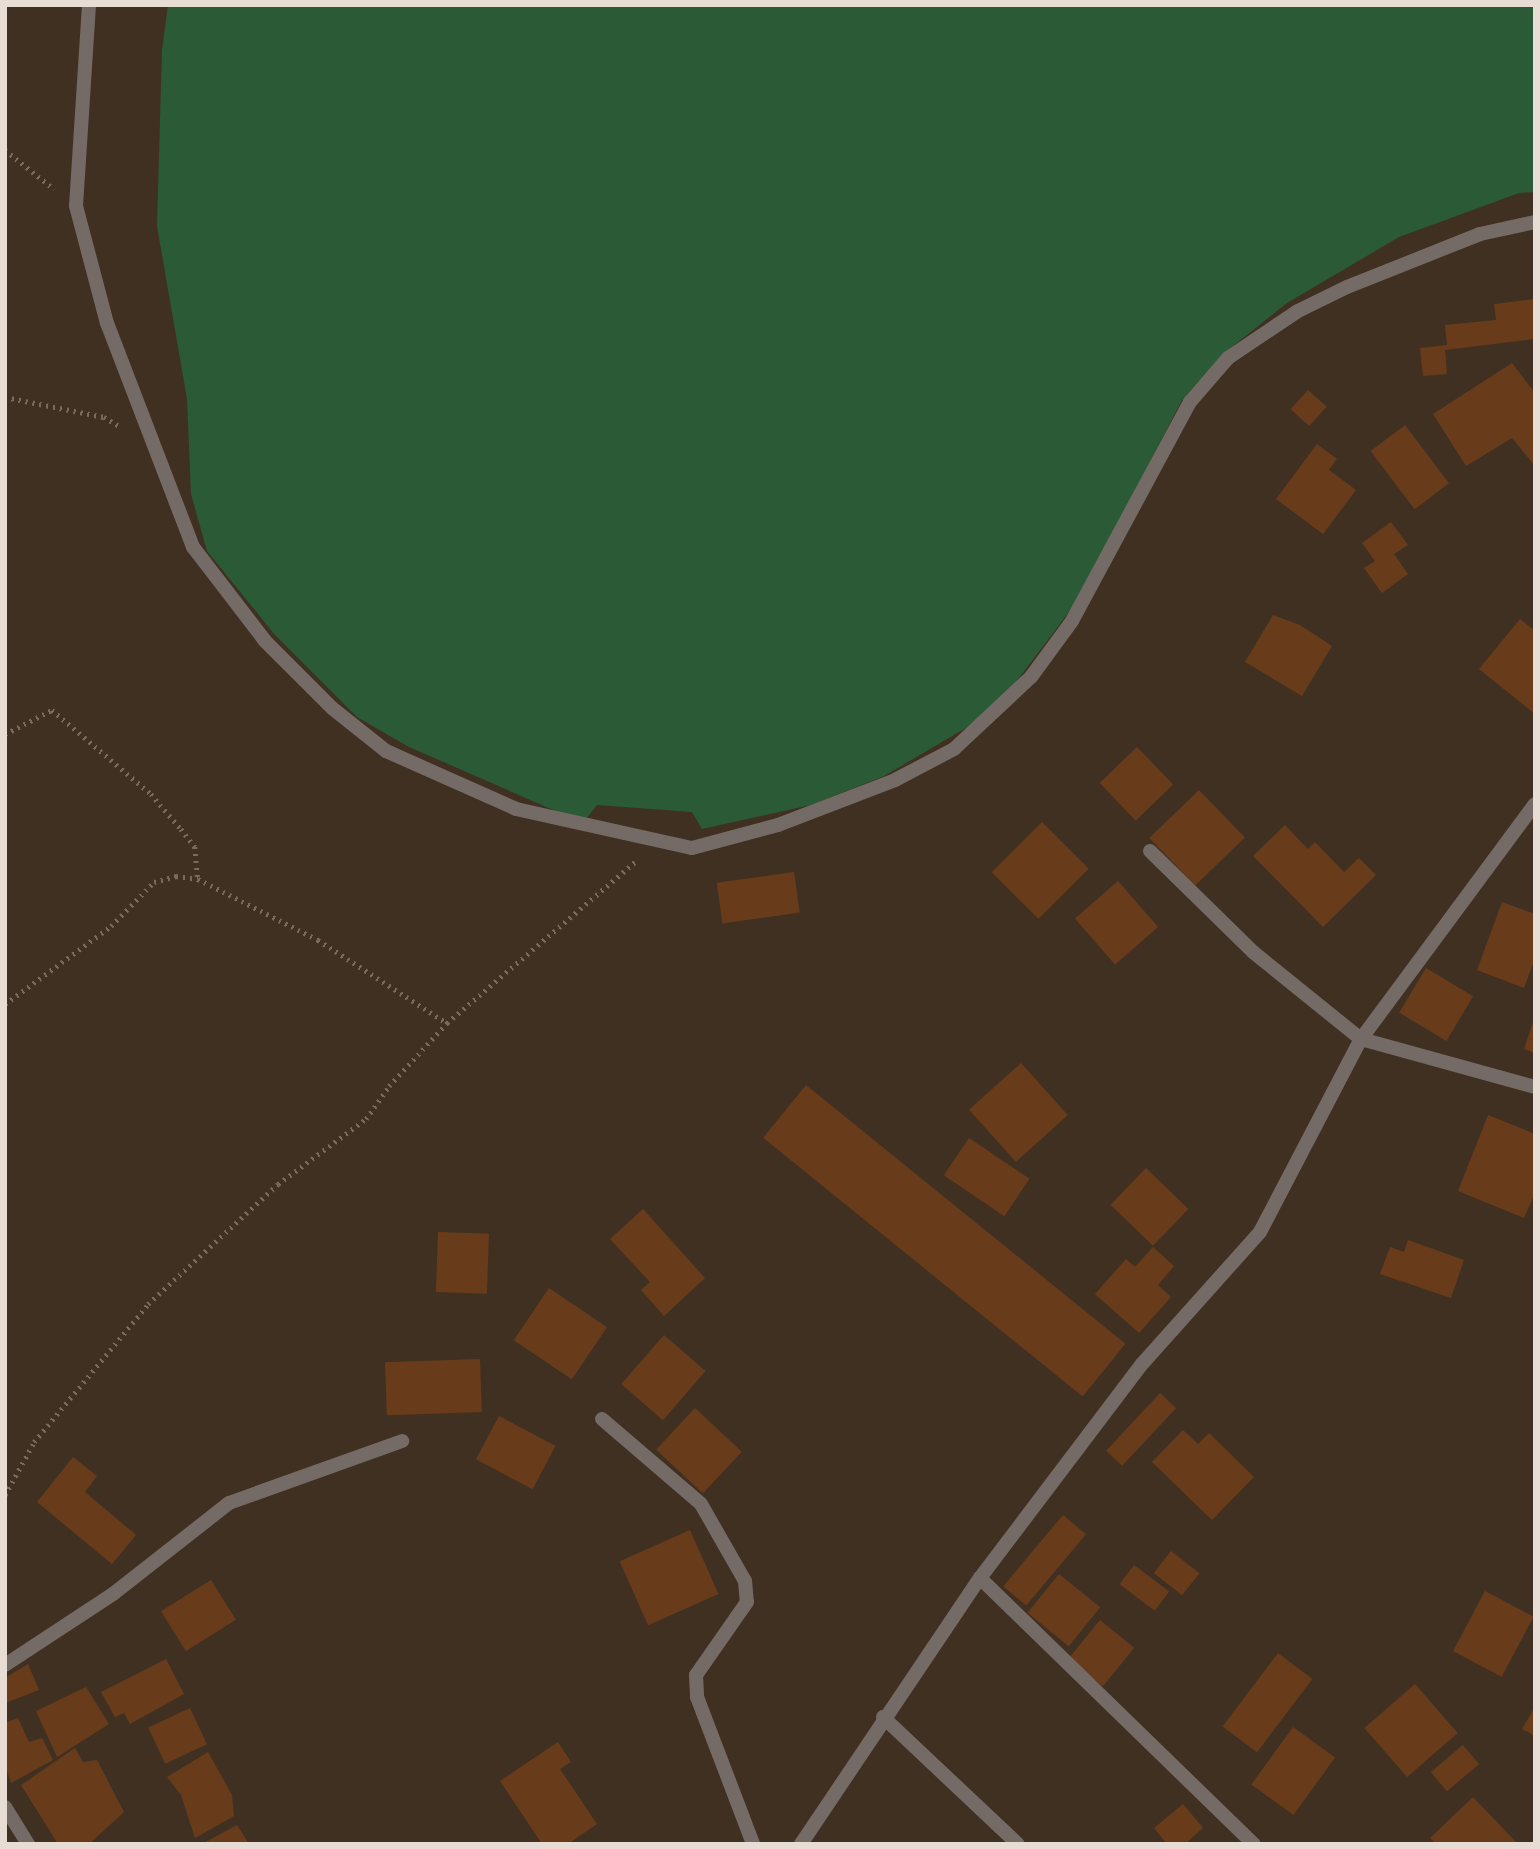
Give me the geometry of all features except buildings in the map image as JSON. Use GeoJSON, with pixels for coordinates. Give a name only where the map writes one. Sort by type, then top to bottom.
{"type":"FeatureCollection","features":[{"type":"Feature","properties":{"kind":"street"},"geometry":{"type":"LineString","coordinates":[[89,5],[76,206],[107,323],[193,547],[265,641],[332,708],[386,751],[516,809],[692,848],[778,825],[895,780],[954,749],[1031,677],[1072,621],[1184,413],[1228,358],[1298,311],[1347,287],[1480,234],[1535,222]]}},
{"type":"Feature","properties":{"kind":"street"},"geometry":{"type":"LineString","coordinates":[[801,1844],[883,1717],[980,1578],[1142,1364],[1260,1232],[1361,1039],[1535,804]]}},
{"type":"Feature","properties":{"kind":"street"},"geometry":{"type":"LineString","coordinates":[[1150,851],[1253,952],[1361,1039],[1535,1087]]}},
{"type":"Feature","properties":{"kind":"street"},"geometry":{"type":"LineString","coordinates":[[602,1419],[701,1504],[745,1581],[747,1602],[696,1675],[697,1697],[753,1844]]}},
{"type":"Feature","properties":{"kind":"street"},"geometry":{"type":"LineString","coordinates":[[5,1665],[113,1594],[229,1503],[402,1441]]}},
{"type":"Feature","properties":{"kind":"street"},"geometry":{"type":"LineString","coordinates":[[980,1578],[1254,1844]]}},
{"type":"Feature","properties":{"kind":"street"},"geometry":{"type":"LineString","coordinates":[[883,1717],[1018,1844]]}},
{"type":"Feature","properties":{"kind":"street"},"geometry":{"type":"LineString","coordinates":[[5,1807],[28,1844]]}},
{"type":"Feature","properties":{"kind":"path"},"geometry":{"type":"LineString","coordinates":[[5,150],[76,206]]}},
{"type":"Feature","properties":{"kind":"path"},"geometry":{"type":"LineString","coordinates":[[5,397],[104,417],[153,445]]}},
{"type":"Feature","properties":{"kind":"path"},"geometry":{"type":"LineString","coordinates":[[5,734],[52,710],[151,794],[195,847],[198,879]]}},
{"type":"Feature","properties":{"kind":"path"},"geometry":{"type":"LineString","coordinates":[[5,1494],[34,1442],[148,1304],[278,1184],[366,1119],[388,1086],[447,1023],[659,839]]}},
{"type":"Feature","properties":{"kind":"path"},"geometry":{"type":"LineString","coordinates":[[5,1004],[111,926],[154,883],[176,876],[198,879],[318,940],[447,1023]]}},
{"type":"Feature","properties":{"kind":"green space"},"geometry":{"type":"Polygon","coordinates":[[[168,5],[1535,5],[1535,192],[1519,193],[1399,237],[1287,303],[1224,353],[1182,400],[1078,600],[1016,682],[976,722],[884,776],[811,805],[702,829],[692,812],[597,805],[583,823],[407,746],[357,717],[275,635],[207,551],[191,494],[187,399],[157,226],[162,50],[168,5]]]}}]}
